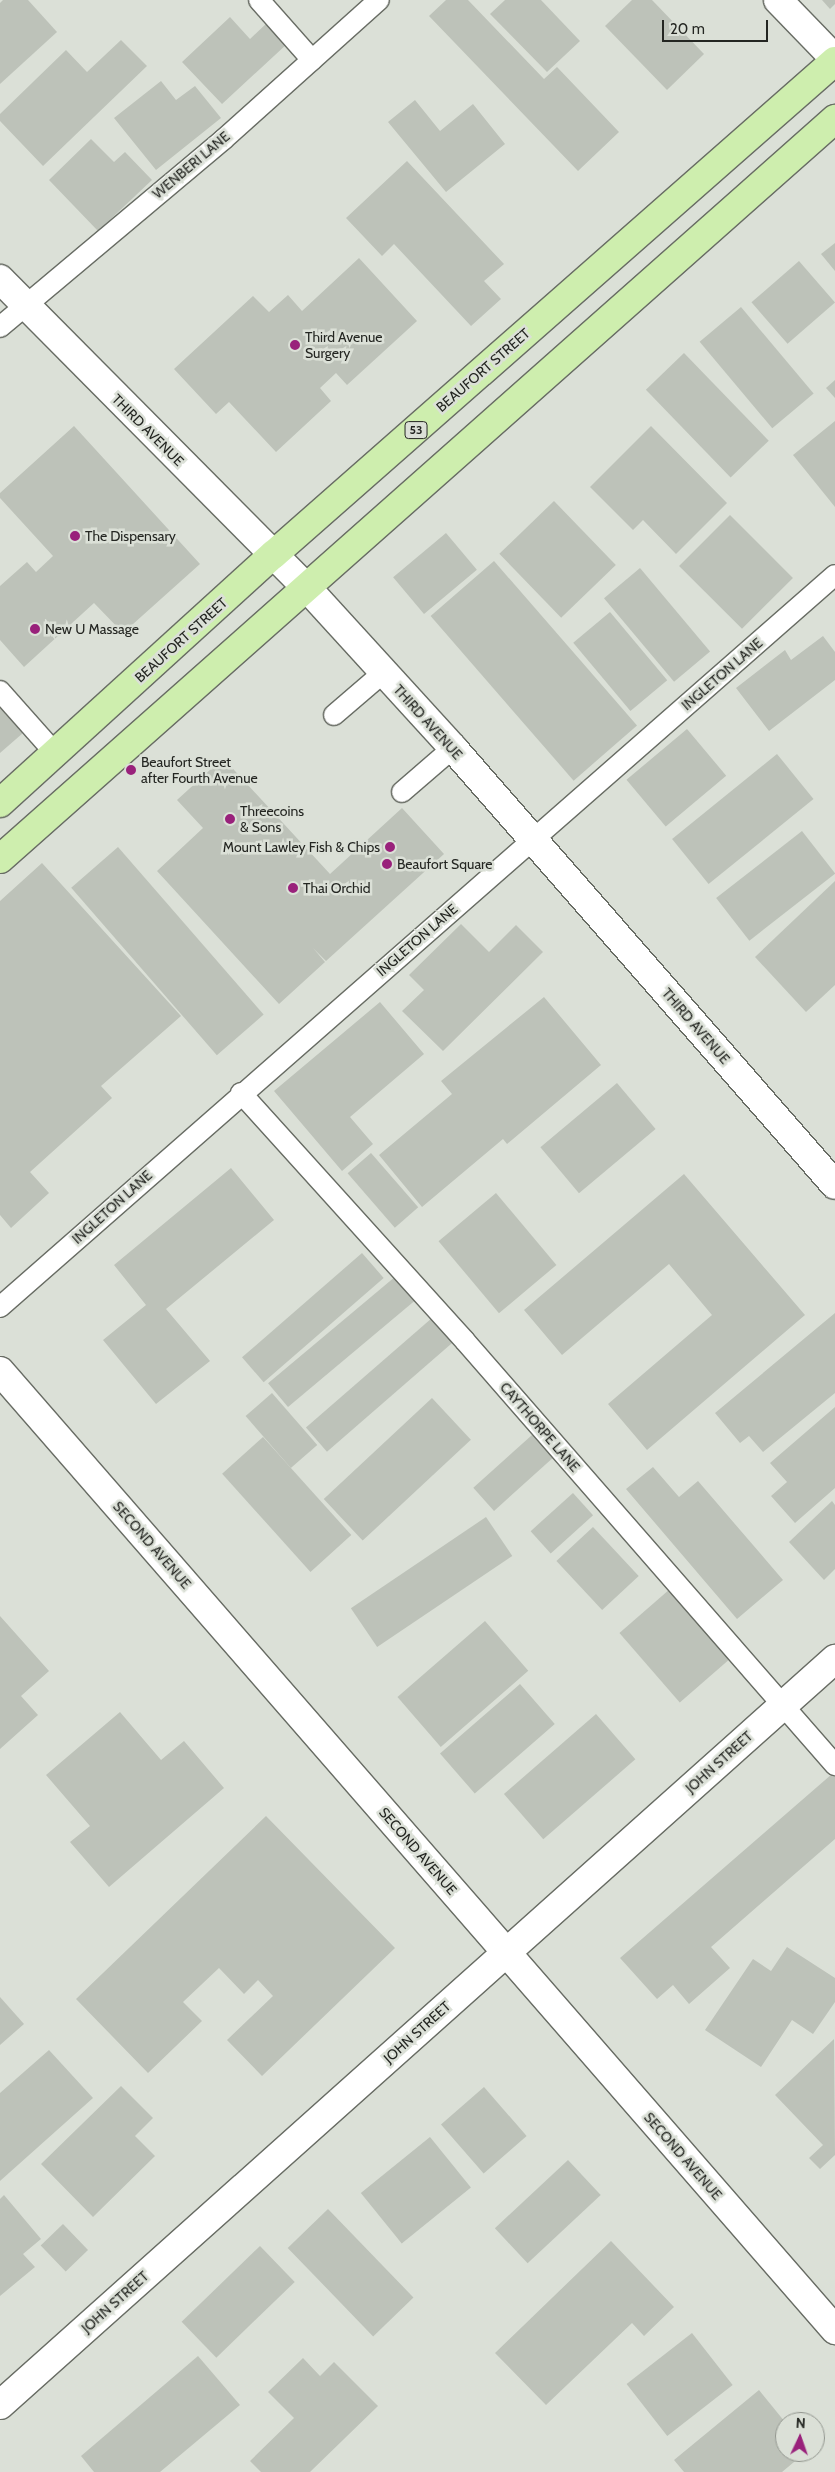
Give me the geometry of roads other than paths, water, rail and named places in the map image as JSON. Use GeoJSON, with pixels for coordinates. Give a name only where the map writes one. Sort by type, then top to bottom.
{"type":"FeatureCollection","features":[{"type":"Feature","properties":{"kind":"main road","name":"BEAUFORT STREET"},"geometry":{"type":"LineString","coordinates":[[0,803],[274,555],[835,60]]}},
{"type":"Feature","properties":{"kind":"main road"},"geometry":{"type":"LineString","coordinates":[[0,859],[308,589],[835,119]]}},
{"type":"Feature","properties":{"kind":"street"},"geometry":{"type":"LineString","coordinates":[[778,0],[835,60]]}},
{"type":"Feature","properties":{"kind":"street","name":"THIRD AVENUE"},"geometry":{"type":"LineString","coordinates":[[0,279],[308,589],[453,748],[532,841],[835,1185]]}},
{"type":"Feature","properties":{"kind":"street","name":"SECOND AVENUE"},"geometry":{"type":"LineString","coordinates":[[0,1371],[835,2330]]}},
{"type":"Feature","properties":{"kind":"street","name":"JOHN STREET"},"geometry":{"type":"LineString","coordinates":[[0,2405],[835,1659]]}},
{"type":"Feature","properties":{"kind":"lane"},"geometry":{"type":"LineString","coordinates":[[259,0],[312,60]]}},
{"type":"Feature","properties":{"kind":"lane","name":"WENBERI LANE"},"geometry":{"type":"LineString","coordinates":[[0,327],[24,304],[224,138],[379,0]]}},
{"type":"Feature","properties":{"kind":"lane","name":"INGLETON LANE"},"geometry":{"type":"LineString","coordinates":[[0,1307],[241,1093],[835,575]]}},
{"type":"Feature","properties":{"kind":"lane"},"geometry":{"type":"LineString","coordinates":[[334,716],[383,673]]}},
{"type":"Feature","properties":{"kind":"lane"},"geometry":{"type":"LineString","coordinates":[[0,690],[56,754]]}},
{"type":"Feature","properties":{"kind":"lane"},"geometry":{"type":"LineString","coordinates":[[402,792],[453,748]]}},
{"type":"Feature","properties":{"kind":"lane","name":"CAYTHORPE LANE"},"geometry":{"type":"LineString","coordinates":[[241,1093],[465,1341],[835,1765]]}},
{"type":"Feature","properties":{"kind":"place","name":"Third Avenue Surgery"},"geometry":{"type":"Point","coordinates":[295,345]}},
{"type":"Feature","properties":{"kind":"place","name":"The Dispensary"},"geometry":{"type":"Point","coordinates":[75,536]}},
{"type":"Feature","properties":{"kind":"place","name":"New U Massage"},"geometry":{"type":"Point","coordinates":[35,629]}},
{"type":"Feature","properties":{"kind":"place","name":"Beaufort Street after Fourth Avenue"},"geometry":{"type":"Point","coordinates":[131,770]}},
{"type":"Feature","properties":{"kind":"place","name":"Threecoins & Sons"},"geometry":{"type":"Point","coordinates":[230,819]}},
{"type":"Feature","properties":{"kind":"place","name":"Mount Lawley Fish & Chips"},"geometry":{"type":"Point","coordinates":[390,847]}},
{"type":"Feature","properties":{"kind":"place","name":"Beaufort Square"},"geometry":{"type":"Point","coordinates":[387,864]}},
{"type":"Feature","properties":{"kind":"place","name":"Thai Orchid"},"geometry":{"type":"Point","coordinates":[293,888]}}]}
